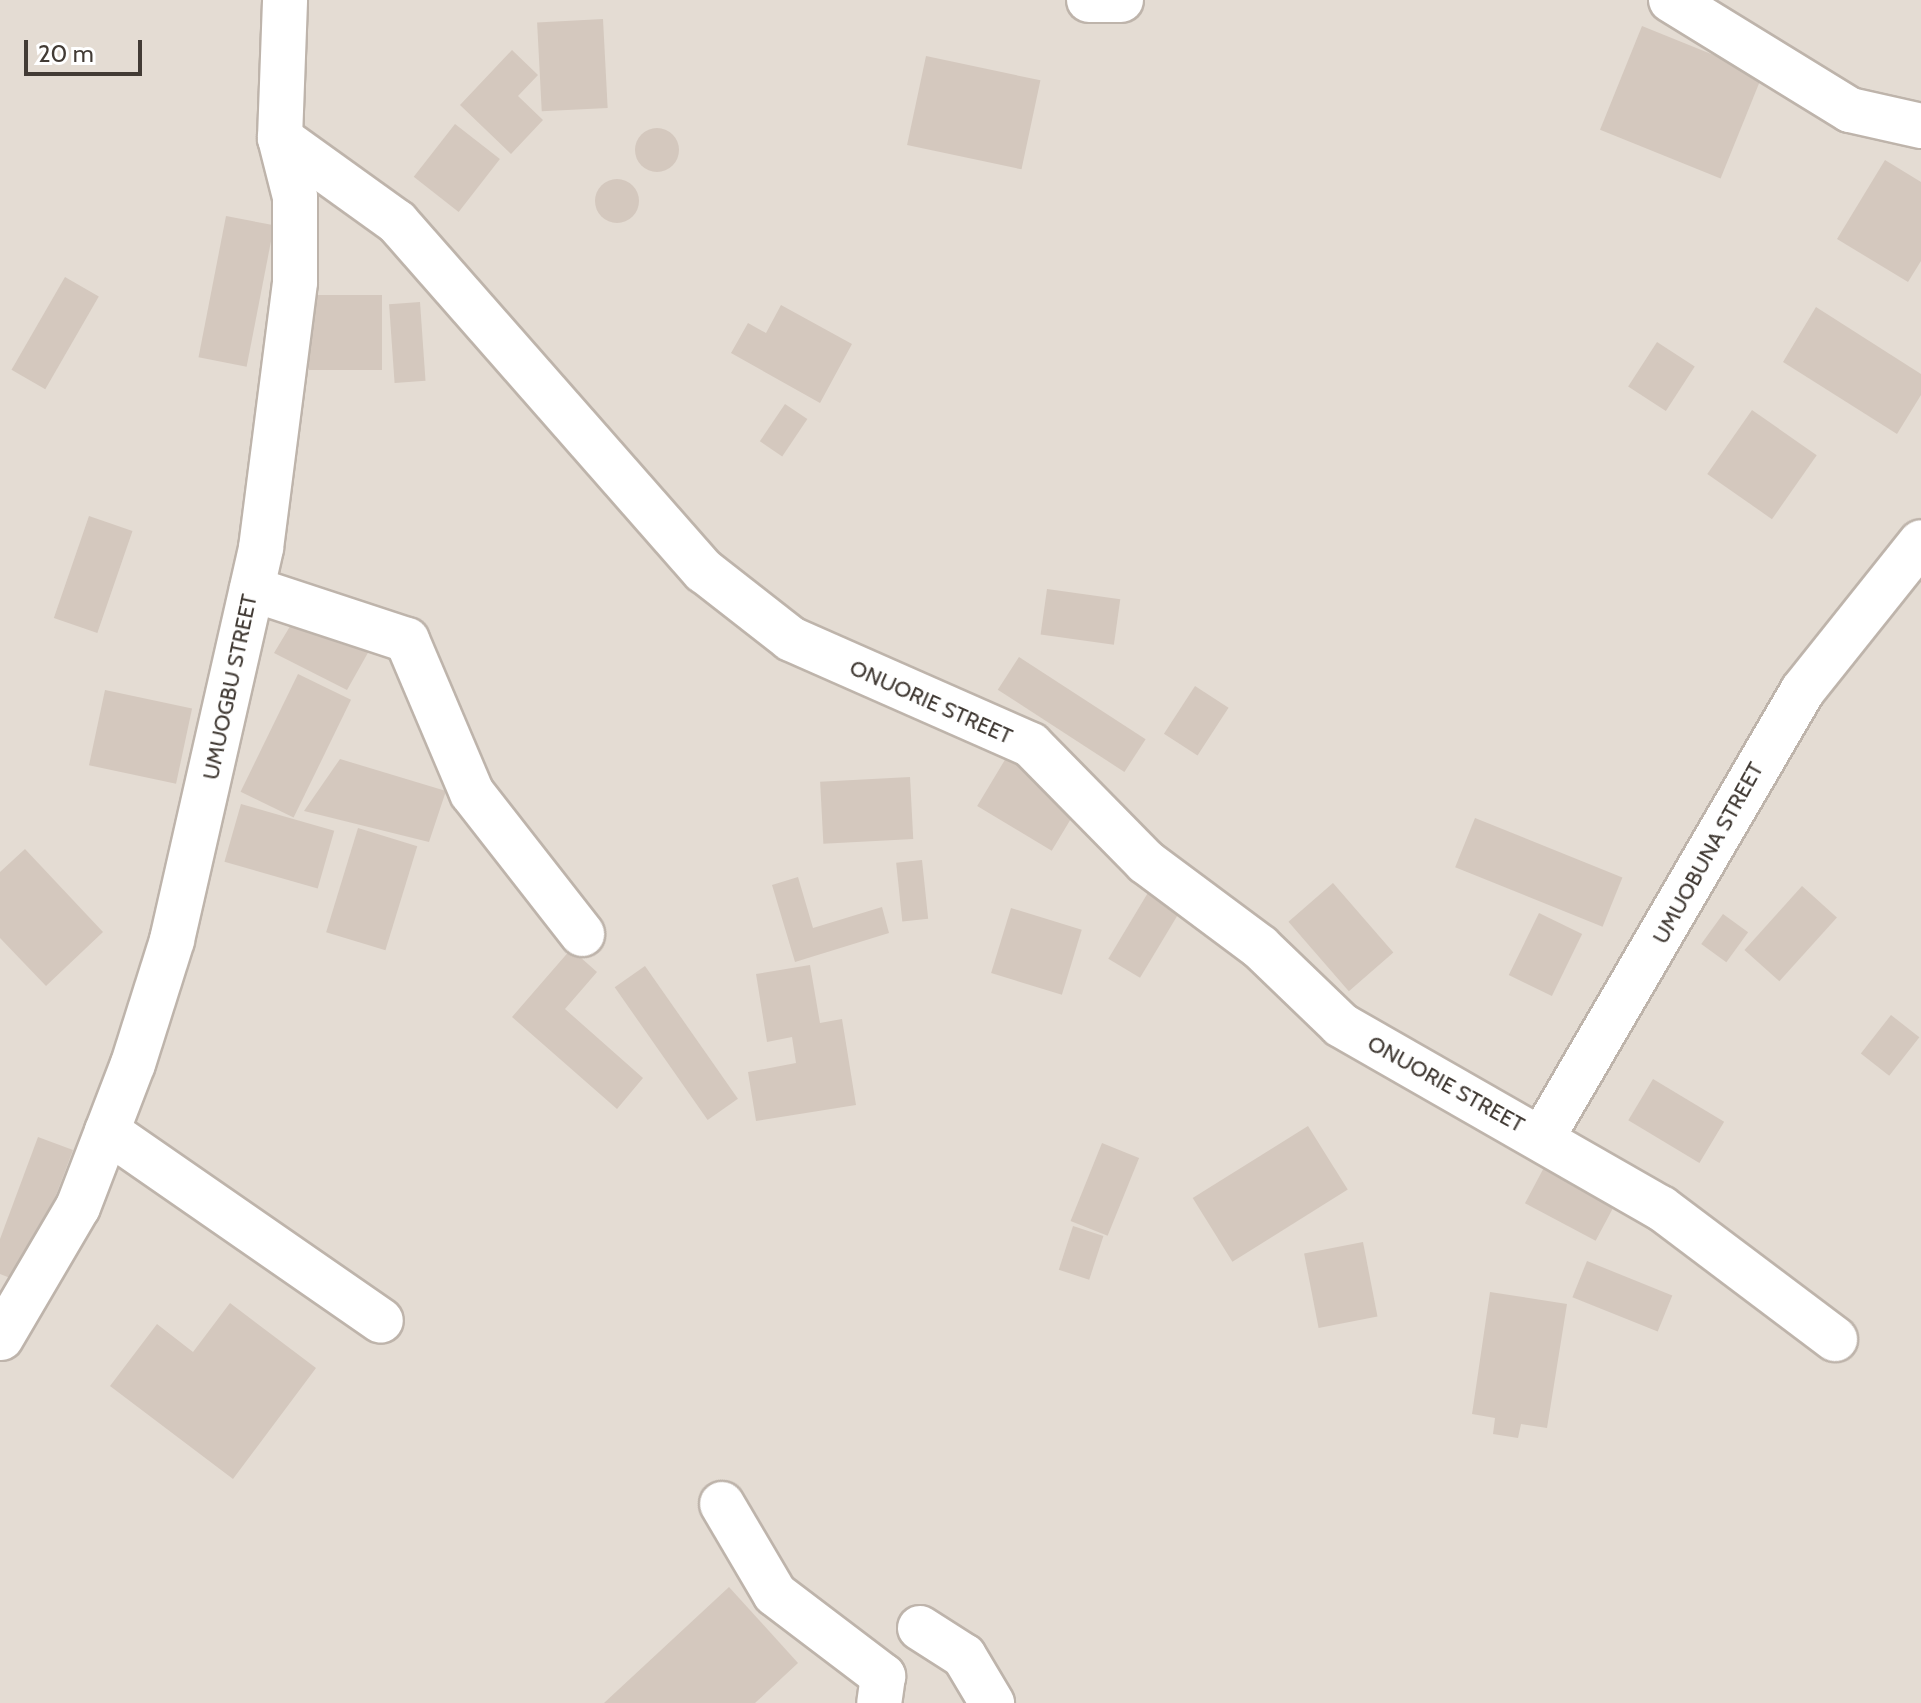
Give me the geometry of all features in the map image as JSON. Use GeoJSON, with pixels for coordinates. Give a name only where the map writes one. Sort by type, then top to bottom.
{"type":"FeatureCollection","features":[{"type":"Feature","properties":{"kind":"street","name":"UMUOGBU STREET"},"geometry":{"type":"LineString","coordinates":[[1,1338],[78,1207],[172,940],[252,589],[295,282],[295,197],[280,138],[289,0]]}},
{"type":"Feature","properties":{"kind":"street"},"geometry":{"type":"LineString","coordinates":[[1089,0],[1121,0]]}},
{"type":"Feature","properties":{"kind":"street"},"geometry":{"type":"LineString","coordinates":[[1671,0],[1850,110],[1921,126]]}},
{"type":"Feature","properties":{"kind":"street","name":"ONUORIE STREET"},"geometry":{"type":"LineString","coordinates":[[280,138],[397,222],[704,571],[791,639],[1031,745],[1146,862],[1260,947],[1341,1025],[1661,1208],[1835,1339]]}},
{"type":"Feature","properties":{"kind":"street","name":"UMUOBUNA STREET"},"geometry":{"type":"LineString","coordinates":[[1542,1138],[1803,690],[1921,542]]}},
{"type":"Feature","properties":{"kind":"street"},"geometry":{"type":"LineString","coordinates":[[252,589],[407,640],[472,793],[582,934]]}},
{"type":"Feature","properties":{"kind":"street"},"geometry":{"type":"LineString","coordinates":[[107,1131],[381,1321]]}},
{"type":"Feature","properties":{"kind":"street"},"geometry":{"type":"LineString","coordinates":[[722,1504],[775,1594],[883,1676],[879,1703]]}},
{"type":"Feature","properties":{"kind":"street"},"geometry":{"type":"LineString","coordinates":[[920,1628],[964,1656],[992,1703]]}},
{"type":"Feature","properties":{"kind":"shaded area"},"geometry":{"type":"Polygon","coordinates":[[[0,0],[1921,0],[1921,1703],[0,1703],[0,0]]]}},
{"type":"Feature","properties":{"kind":"building"},"geometry":{"type":"Polygon","coordinates":[[[603,19],[608,108],[542,111],[537,22],[603,19]]]}},
{"type":"Feature","properties":{"kind":"building"},"geometry":{"type":"Polygon","coordinates":[[[1642,26],[1763,75],[1721,179],[1600,130],[1642,26]]]}},
{"type":"Feature","properties":{"kind":"building"},"geometry":{"type":"Polygon","coordinates":[[[512,50],[538,75],[518,96],[543,120],[511,154],[460,105],[512,50]]]}},
{"type":"Feature","properties":{"kind":"building"},"geometry":{"type":"Polygon","coordinates":[[[926,56],[1040,80],[1022,169],[907,145],[926,56]]]}},
{"type":"Feature","properties":{"kind":"building"},"geometry":{"type":"Polygon","coordinates":[[[455,124],[500,159],[459,212],[414,177],[455,124]]]}},
{"type":"Feature","properties":{"kind":"building"},"geometry":{"type":"Polygon","coordinates":[[[657,128],[672,135],[679,150],[672,165],[657,172],[642,165],[635,150],[642,135],[657,128]]]}},
{"type":"Feature","properties":{"kind":"building"},"geometry":{"type":"Polygon","coordinates":[[[1885,160],[1921,182],[1921,261],[1908,282],[1837,239],[1885,160]]]}},
{"type":"Feature","properties":{"kind":"building"},"geometry":{"type":"Polygon","coordinates":[[[617,179],[633,185],[639,201],[633,217],[617,223],[601,217],[595,201],[601,185],[617,179]]]}},
{"type":"Feature","properties":{"kind":"building"},"geometry":{"type":"Polygon","coordinates":[[[226,216],[274,225],[247,367],[199,357],[226,216]]]}},
{"type":"Feature","properties":{"kind":"building"},"geometry":{"type":"Polygon","coordinates":[[[65,277],[99,296],[45,389],[12,370],[65,277]]]}},
{"type":"Feature","properties":{"kind":"building"},"geometry":{"type":"Polygon","coordinates":[[[309,295],[382,295],[382,370],[309,370],[309,295]]]}},
{"type":"Feature","properties":{"kind":"building"},"geometry":{"type":"Polygon","coordinates":[[[420,302],[426,381],[395,383],[389,304],[420,302]]]}},
{"type":"Feature","properties":{"kind":"building"},"geometry":{"type":"Polygon","coordinates":[[[781,305],[852,344],[820,403],[731,353],[748,323],[766,333],[781,305]]]}},
{"type":"Feature","properties":{"kind":"building"},"geometry":{"type":"Polygon","coordinates":[[[1816,307],[1921,374],[1921,395],[1897,434],[1783,362],[1816,307]]]}},
{"type":"Feature","properties":{"kind":"building"},"geometry":{"type":"Polygon","coordinates":[[[1657,342],[1695,367],[1666,411],[1628,386],[1657,342]]]}},
{"type":"Feature","properties":{"kind":"building"},"geometry":{"type":"Polygon","coordinates":[[[785,404],[807,419],[782,456],[760,441],[785,404]]]}},
{"type":"Feature","properties":{"kind":"building"},"geometry":{"type":"Polygon","coordinates":[[[1752,410],[1817,455],[1772,519],[1707,474],[1752,410]]]}},
{"type":"Feature","properties":{"kind":"building"},"geometry":{"type":"Polygon","coordinates":[[[89,516],[132,531],[97,633],[54,618],[89,516]]]}},
{"type":"Feature","properties":{"kind":"building"},"geometry":{"type":"Polygon","coordinates":[[[1047,589],[1120,599],[1114,645],[1041,635],[1047,589]]]}},
{"type":"Feature","properties":{"kind":"building"},"geometry":{"type":"Polygon","coordinates":[[[298,613],[374,642],[347,690],[274,653],[298,613]]]}},
{"type":"Feature","properties":{"kind":"building"},"geometry":{"type":"Polygon","coordinates":[[[1019,657],[1146,739],[1124,772],[998,690],[1019,657]]]}},
{"type":"Feature","properties":{"kind":"building"},"geometry":{"type":"Polygon","coordinates":[[[298,674],[351,700],[294,818],[241,792],[298,674]]]}},
{"type":"Feature","properties":{"kind":"building"},"geometry":{"type":"Polygon","coordinates":[[[1195,686],[1229,708],[1198,756],[1164,734],[1195,686]]]}},
{"type":"Feature","properties":{"kind":"building"},"geometry":{"type":"Polygon","coordinates":[[[105,690],[192,709],[176,784],[89,765],[105,690]]]}},
{"type":"Feature","properties":{"kind":"building"},"geometry":{"type":"Polygon","coordinates":[[[1006,758],[1081,803],[1052,851],[977,806],[1006,758]]]}},
{"type":"Feature","properties":{"kind":"building"},"geometry":{"type":"Polygon","coordinates":[[[340,759],[446,791],[429,842],[304,811],[340,759]]]}},
{"type":"Feature","properties":{"kind":"building"},"geometry":{"type":"Polygon","coordinates":[[[910,777],[913,839],[823,844],[820,782],[910,777]]]}},
{"type":"Feature","properties":{"kind":"building"},"geometry":{"type":"Polygon","coordinates":[[[241,804],[334,831],[318,888],[224,862],[241,804]]]}},
{"type":"Feature","properties":{"kind":"building"},"geometry":{"type":"Polygon","coordinates":[[[1475,818],[1622,878],[1603,927],[1455,867],[1475,818]]]}},
{"type":"Feature","properties":{"kind":"building"},"geometry":{"type":"Polygon","coordinates":[[[358,828],[417,846],[385,950],[326,932],[358,828]]]}},
{"type":"Feature","properties":{"kind":"building"},"geometry":{"type":"Polygon","coordinates":[[[25,849],[103,932],[46,986],[0,938],[0,872],[25,849]]]}},
{"type":"Feature","properties":{"kind":"building"},"geometry":{"type":"Polygon","coordinates":[[[922,860],[928,919],[902,921],[896,863],[922,860]]]}},
{"type":"Feature","properties":{"kind":"building"},"geometry":{"type":"Polygon","coordinates":[[[798,877],[813,928],[882,907],[889,933],[795,962],[772,885],[798,877]]]}},
{"type":"Feature","properties":{"kind":"building"},"geometry":{"type":"Polygon","coordinates":[[[1333,883],[1393,952],[1349,991],[1288,922],[1333,883]]]}},
{"type":"Feature","properties":{"kind":"building"},"geometry":{"type":"Polygon","coordinates":[[[1802,886],[1837,917],[1779,981],[1744,950],[1802,886]]]}},
{"type":"Feature","properties":{"kind":"building"},"geometry":{"type":"Polygon","coordinates":[[[1149,891],[1181,910],[1140,978],[1108,959],[1149,891]]]}},
{"type":"Feature","properties":{"kind":"building"},"geometry":{"type":"Polygon","coordinates":[[[1011,908],[1082,930],[1062,995],[991,973],[1011,908]]]}},
{"type":"Feature","properties":{"kind":"building"},"geometry":{"type":"Polygon","coordinates":[[[1539,913],[1582,934],[1552,996],[1509,975],[1539,913]]]}},
{"type":"Feature","properties":{"kind":"building"},"geometry":{"type":"Polygon","coordinates":[[[1723,914],[1748,932],[1726,962],[1701,944],[1723,914]]]}},
{"type":"Feature","properties":{"kind":"building"},"geometry":{"type":"Polygon","coordinates":[[[571,949],[597,972],[565,1009],[643,1078],[617,1109],[512,1017],[571,949]]]}},
{"type":"Feature","properties":{"kind":"building"},"geometry":{"type":"Polygon","coordinates":[[[810,965],[820,1023],[842,1019],[856,1105],[756,1121],[748,1072],[796,1063],[792,1037],[767,1042],[756,974],[810,965]]]}},
{"type":"Feature","properties":{"kind":"building"},"geometry":{"type":"Polygon","coordinates":[[[645,966],[738,1099],[708,1120],[615,987],[645,966]]]}},
{"type":"Feature","properties":{"kind":"building"},"geometry":{"type":"Polygon","coordinates":[[[1891,1015],[1919,1037],[1889,1076],[1861,1054],[1891,1015]]]}},
{"type":"Feature","properties":{"kind":"building"},"geometry":{"type":"Polygon","coordinates":[[[1653,1079],[1724,1122],[1699,1163],[1628,1120],[1653,1079]]]}},
{"type":"Feature","properties":{"kind":"building"},"geometry":{"type":"Polygon","coordinates":[[[1308,1126],[1348,1190],[1232,1262],[1193,1198],[1308,1126]]]}},
{"type":"Feature","properties":{"kind":"building"},"geometry":{"type":"Polygon","coordinates":[[[38,1137],[73,1150],[23,1283],[0,1274],[0,1239],[38,1137]]]}},
{"type":"Feature","properties":{"kind":"building"},"geometry":{"type":"Polygon","coordinates":[[[1102,1143],[1139,1158],[1108,1236],[1071,1221],[1102,1143]]]}},
{"type":"Feature","properties":{"kind":"building"},"geometry":{"type":"Polygon","coordinates":[[[1548,1160],[1619,1198],[1596,1241],[1525,1203],[1548,1160]]]}},
{"type":"Feature","properties":{"kind":"building"},"geometry":{"type":"Polygon","coordinates":[[[1073,1226],[1103,1236],[1089,1280],[1059,1270],[1073,1226]]]}},
{"type":"Feature","properties":{"kind":"building"},"geometry":{"type":"Polygon","coordinates":[[[1363,1242],[1378,1317],[1319,1328],[1304,1253],[1363,1242]]]}},
{"type":"Feature","properties":{"kind":"building"},"geometry":{"type":"Polygon","coordinates":[[[1587,1261],[1672,1295],[1658,1332],[1572,1297],[1587,1261]]]}},
{"type":"Feature","properties":{"kind":"building"},"geometry":{"type":"Polygon","coordinates":[[[1490,1292],[1567,1304],[1547,1428],[1521,1424],[1518,1438],[1493,1434],[1495,1418],[1472,1414],[1490,1292]]]}},
{"type":"Feature","properties":{"kind":"building"},"geometry":{"type":"Polygon","coordinates":[[[230,1303],[316,1368],[233,1479],[110,1386],[157,1324],[193,1352],[230,1303]]]}},
{"type":"Feature","properties":{"kind":"building"},"geometry":{"type":"Polygon","coordinates":[[[729,1587],[798,1663],[755,1703],[604,1703],[729,1587]]]}}]}
